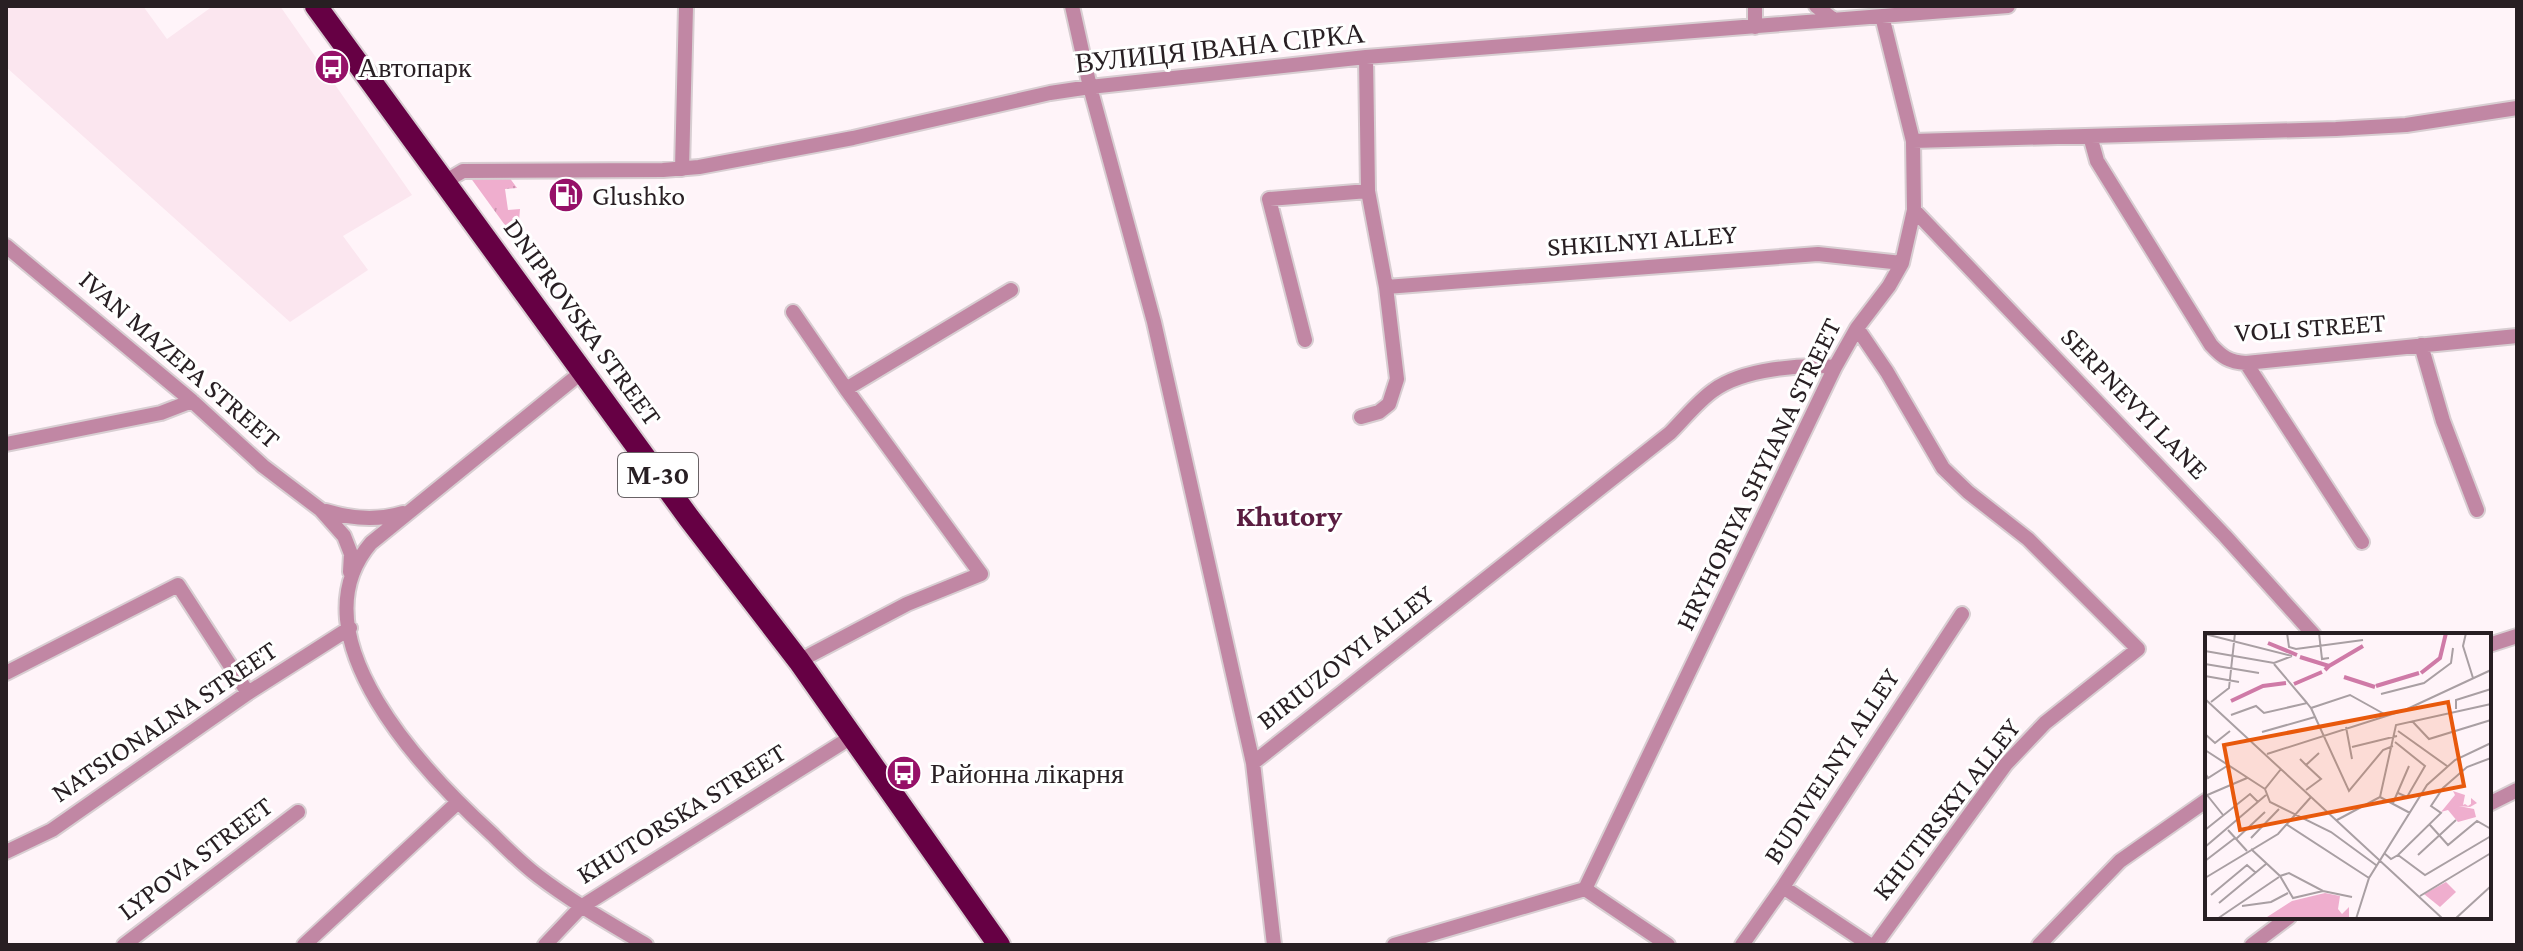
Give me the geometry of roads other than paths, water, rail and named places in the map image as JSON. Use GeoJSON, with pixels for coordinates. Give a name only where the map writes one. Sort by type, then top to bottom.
{"type":"FeatureCollection","features":[{"type":"Feature","properties":{"kind":"highway","name":"DNIPROVSKA STREET"},"geometry":{"type":"LineString","coordinates":[[316,6],[582,372],[799,661],[999,945]]}},
{"type":"Feature","properties":{"kind":"street"},"geometry":{"type":"LineString","coordinates":[[682,169],[686,6]]}},
{"type":"Feature","properties":{"kind":"street","name":"BIRIUZOVYI ALLEY"},"geometry":{"type":"LineString","coordinates":[[1072,6],[1090,87],[1154,322],[1253,763],[1670,433],[1712,391],[1728,381],[1747,375],[1813,365],[1835,367]]}},
{"type":"Feature","properties":{"kind":"street"},"geometry":{"type":"LineString","coordinates":[[1755,6],[1755,27]]}},
{"type":"Feature","properties":{"kind":"street"},"geometry":{"type":"LineString","coordinates":[[1816,6],[1834,20]]}},
{"type":"Feature","properties":{"kind":"street","name":"ВУЛИЦЯ ІВАНА СІРКА"},"geometry":{"type":"LineString","coordinates":[[446,181],[463,171],[682,169],[779,154],[1050,93],[1090,87],[1366,57],[2008,6]]}},
{"type":"Feature","properties":{"kind":"street","name":"HRYHORIYA SHYIANA STREET"},"geometry":{"type":"LineString","coordinates":[[1585,889],[1835,367],[1857,328],[1889,286],[1902,263],[1914,210],[1913,141],[1882,16]]}},
{"type":"Feature","properties":{"kind":"street"},"geometry":{"type":"LineString","coordinates":[[1361,417],[1379,412],[1389,404],[1395,392],[1397,374],[1386,287],[1368,191],[1366,57]]}},
{"type":"Feature","properties":{"kind":"street"},"geometry":{"type":"LineString","coordinates":[[1913,141],[2406,125],[2517,108]]}},
{"type":"Feature","properties":{"kind":"street","name":"VOLI STREET"},"geometry":{"type":"LineString","coordinates":[[2090,136],[2097,161],[2211,345],[2223,358],[2246,363],[2517,336]]}},
{"type":"Feature","properties":{"kind":"street"},"geometry":{"type":"LineString","coordinates":[[1305,340],[1269,199],[1368,191]]}},
{"type":"Feature","properties":{"kind":"street","name":"SERPNEVYI LANE"},"geometry":{"type":"LineString","coordinates":[[1914,210],[2256,569],[2312,633]]}},
{"type":"Feature","properties":{"kind":"street","name":"IVAN MAZEPA STREET"},"geometry":{"type":"LineString","coordinates":[[6,246],[192,401],[263,466],[321,510],[339,529],[351,554],[350,628],[367,685],[383,714],[457,803],[535,874],[581,907],[646,945]]}},
{"type":"Feature","properties":{"kind":"street","name":"SHKILNYI ALLEY"},"geometry":{"type":"LineString","coordinates":[[1386,287],[1818,254],[1902,263]]}},
{"type":"Feature","properties":{"kind":"street"},"geometry":{"type":"LineString","coordinates":[[846,389],[1011,290]]}},
{"type":"Feature","properties":{"kind":"street"},"geometry":{"type":"LineString","coordinates":[[793,312],[981,574],[907,604],[799,661]]}},
{"type":"Feature","properties":{"kind":"street","name":"KHUTIRSKYI ALLEY"},"geometry":{"type":"LineString","coordinates":[[1783,887],[1873,945],[2006,764],[2045,723],[2138,649],[2028,539],[1943,468],[1887,372],[1857,328]]}},
{"type":"Feature","properties":{"kind":"street"},"geometry":{"type":"LineString","coordinates":[[2421,345],[2443,421],[2477,510]]}},
{"type":"Feature","properties":{"kind":"street"},"geometry":{"type":"LineString","coordinates":[[2246,363],[2362,542]]}},
{"type":"Feature","properties":{"kind":"street","name":"IVAN MAZEPA STREET"},"geometry":{"type":"LineString","coordinates":[[350,576],[371,543],[582,372]]}},
{"type":"Feature","properties":{"kind":"street"},"geometry":{"type":"LineString","coordinates":[[6,444],[161,413],[192,401]]}},
{"type":"Feature","properties":{"kind":"street","name":"IVAN MAZEPA STREET"},"geometry":{"type":"LineString","coordinates":[[321,510],[355,519],[407,512]]}},
{"type":"Feature","properties":{"kind":"street"},"geometry":{"type":"LineString","coordinates":[[6,673],[178,585],[248,693]]}},
{"type":"Feature","properties":{"kind":"street","name":"BUDIVELNYI ALLEY"},"geometry":{"type":"LineString","coordinates":[[1742,945],[1962,614]]}},
{"type":"Feature","properties":{"kind":"street","name":"NATSIONALNA STREET"},"geometry":{"type":"LineString","coordinates":[[6,852],[52,830],[248,693],[350,628]]}},
{"type":"Feature","properties":{"kind":"street"},"geometry":{"type":"LineString","coordinates":[[2491,644],[2517,636]]}},
{"type":"Feature","properties":{"kind":"street","name":"KHUTORSKA STREET"},"geometry":{"type":"LineString","coordinates":[[545,945],[581,907],[853,736]]}},
{"type":"Feature","properties":{"kind":"street"},"geometry":{"type":"LineString","coordinates":[[1253,763],[1274,945]]}},
{"type":"Feature","properties":{"kind":"street"},"geometry":{"type":"LineString","coordinates":[[2491,803],[2517,790]]}},
{"type":"Feature","properties":{"kind":"street"},"geometry":{"type":"LineString","coordinates":[[2039,945],[2120,861],[2205,801]]}},
{"type":"Feature","properties":{"kind":"street"},"geometry":{"type":"LineString","coordinates":[[304,945],[457,803]]}},
{"type":"Feature","properties":{"kind":"street","name":"LYPOVA STREET"},"geometry":{"type":"LineString","coordinates":[[124,945],[298,812]]}},
{"type":"Feature","properties":{"kind":"street"},"geometry":{"type":"LineString","coordinates":[[1394,945],[1585,889],[1668,945]]}},
{"type":"Feature","properties":{"kind":"street"},"geometry":{"type":"LineString","coordinates":[[2252,945],[2286,919]]}},
{"type":"Feature","properties":{"kind":"place","name":"Автопарк"},"geometry":{"type":"Point","coordinates":[332,67]}},
{"type":"Feature","properties":{"kind":"place","name":"Glushko"},"geometry":{"type":"Point","coordinates":[566,195]}},
{"type":"Feature","properties":{"kind":"place","name":"Районна лікарня"},"geometry":{"type":"Point","coordinates":[904,773]}},
{"type":"Feature","properties":{"kind":"district","name":"Khutory"},"geometry":{"type":"Point","coordinates":[1289,515]}}]}
